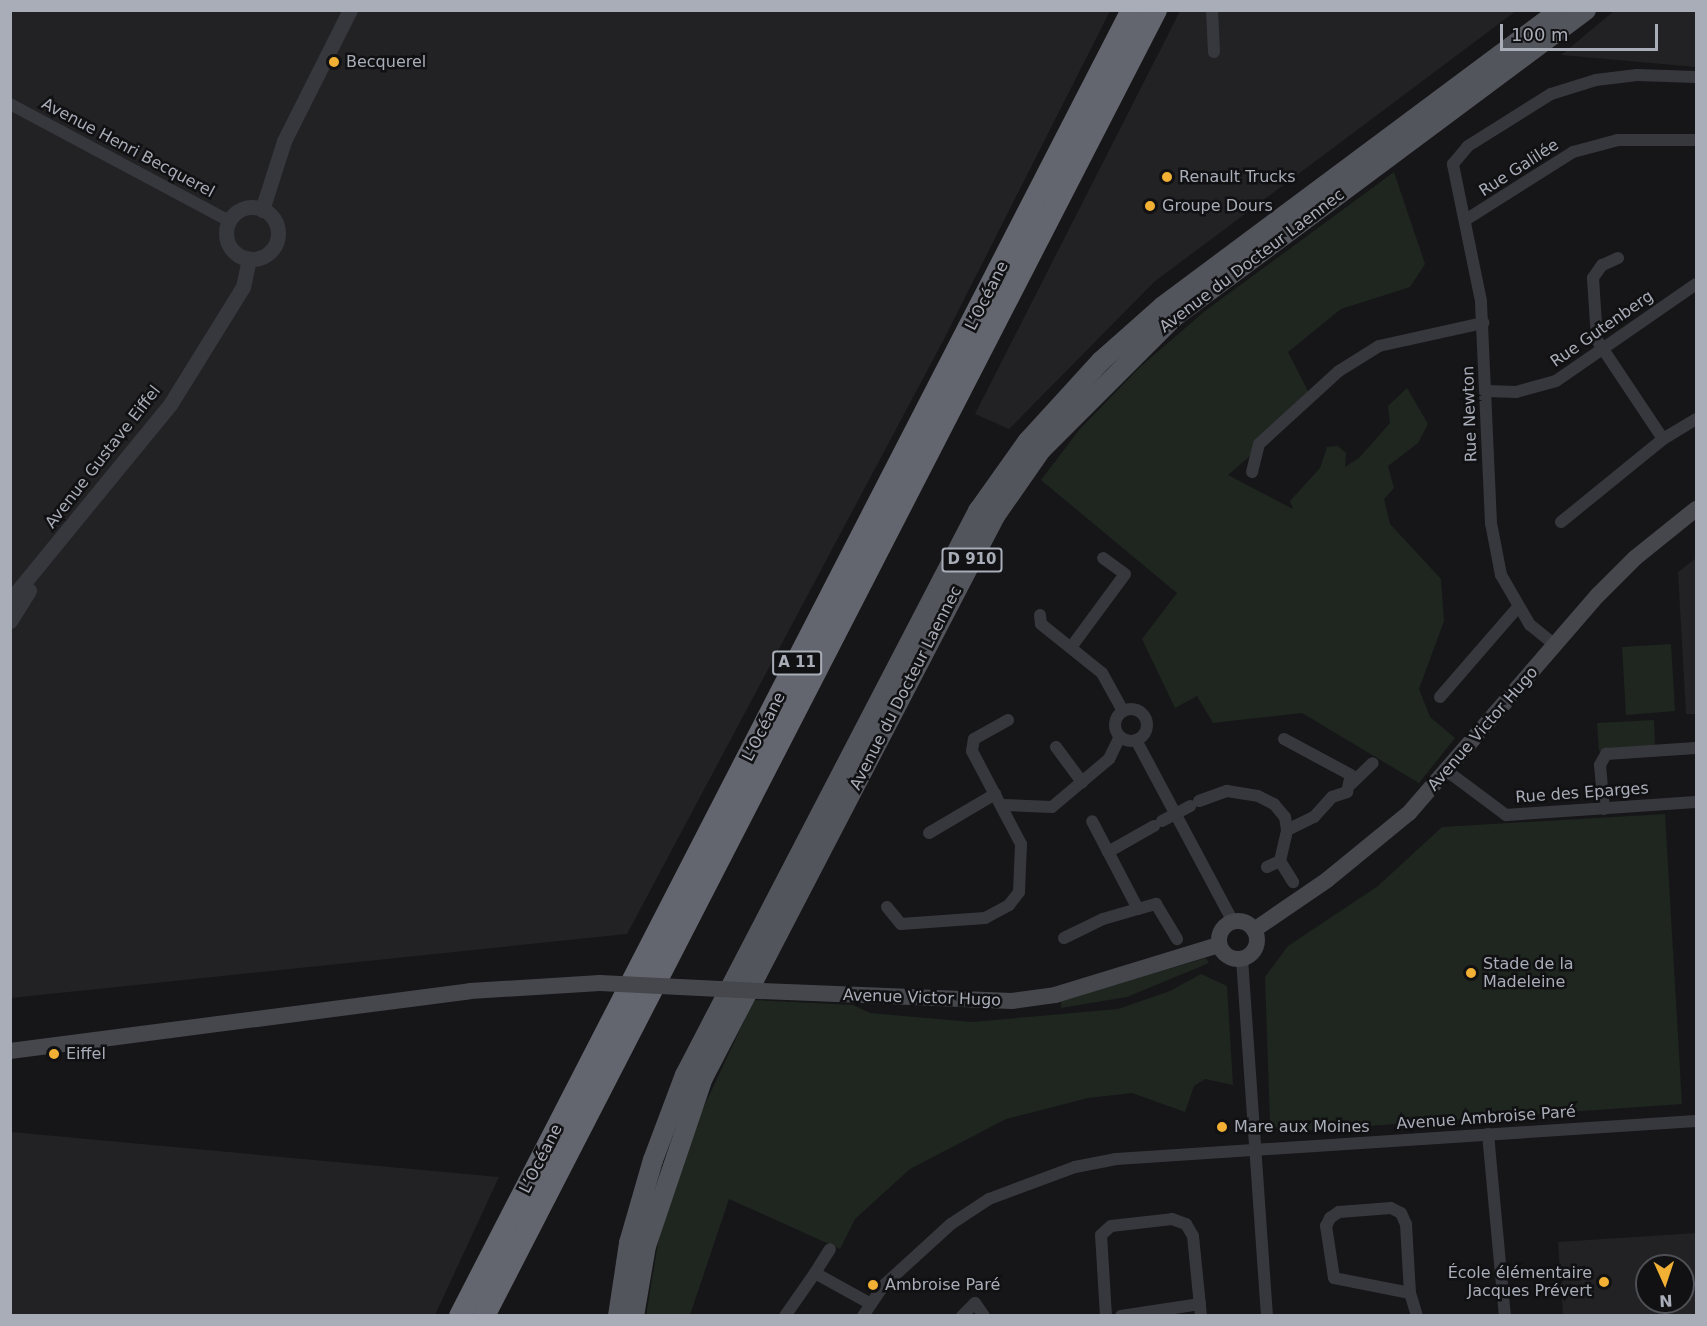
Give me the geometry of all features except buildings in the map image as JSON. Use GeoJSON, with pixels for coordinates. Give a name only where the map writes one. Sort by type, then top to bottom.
{"type":"FeatureCollection","features":[{"type":"Feature","properties":{"kind":"highway","name":"L’Océane"},"geometry":{"type":"LineString","coordinates":[[460,1316],[1132,10]]}},
{"type":"Feature","properties":{"kind":"highway","name":"L’Océane"},"geometry":{"type":"LineString","coordinates":[[484,1316],[1156,10]]}},
{"type":"Feature","properties":{"kind":"main road","name":"Avenue du Docteur Laennec"},"geometry":{"type":"LineString","coordinates":[[618,1316],[629,1243],[653,1160],[685,1075],[978,511],[1027,442],[1101,361],[1163,306],[1560,10]]}},
{"type":"Feature","properties":{"kind":"main road","name":"Avenue du Docteur Laennec"},"geometry":{"type":"LineString","coordinates":[[634,1316],[646,1245],[703,1078],[995,516],[1041,450],[1174,317],[1586,10]]}},
{"type":"Feature","properties":{"kind":"main road","name":"Avenue Victor Hugo"},"geometry":{"type":"LineString","coordinates":[[1254,930],[1372,846],[1447,771],[1555,645],[1635,558],[1696,509]]}},
{"type":"Feature","properties":{"kind":"main road"},"geometry":{"type":"LineString","coordinates":[[1233,922],[1254,930],[1255,948],[1242,959],[1225,955],[1219,945],[1223,928],[1233,922]]}},
{"type":"Feature","properties":{"kind":"main road","name":"Avenue Victor Hugo"},"geometry":{"type":"LineString","coordinates":[[10,1051],[470,991],[600,983],[990,1002],[1055,995],[1219,945]]}},
{"type":"Feature","properties":{"kind":"street"},"geometry":{"type":"LineString","coordinates":[[262,210],[284,141],[350,10]]}},
{"type":"Feature","properties":{"kind":"street"},"geometry":{"type":"LineString","coordinates":[[1212,10],[1214,52]]}},
{"type":"Feature","properties":{"kind":"street","name":"Rue Newton"},"geometry":{"type":"LineString","coordinates":[[1555,645],[1517,608],[1501,575],[1491,523],[1483,322],[1467,219],[1453,164],[1467,146],[1551,94],[1596,80],[1637,75],[1696,77]]}},
{"type":"Feature","properties":{"kind":"street","name":"Avenue Henri Becquerel"},"geometry":{"type":"LineString","coordinates":[[10,104],[229,221]]}},
{"type":"Feature","properties":{"kind":"street","name":"Rue Galilée"},"geometry":{"type":"LineString","coordinates":[[1467,219],[1573,152],[1618,140],[1696,140]]}},
{"type":"Feature","properties":{"kind":"street"},"geometry":{"type":"LineString","coordinates":[[262,210],[274,220],[278,236],[271,251],[249,259],[229,245],[229,221],[240,211],[262,210]]}},
{"type":"Feature","properties":{"kind":"street"},"geometry":{"type":"LineString","coordinates":[[1618,258],[1602,265],[1592,286],[1595,328],[1603,350],[1663,439]]}},
{"type":"Feature","properties":{"kind":"street","name":"Avenue Gustave Eiffel"},"geometry":{"type":"LineString","coordinates":[[10,600],[171,403],[243,287],[249,259]]}},
{"type":"Feature","properties":{"kind":"street","name":"Rue Gutenberg"},"geometry":{"type":"LineString","coordinates":[[1486,391],[1516,392],[1556,381],[1696,284]]}},
{"type":"Feature","properties":{"kind":"street"},"geometry":{"type":"LineString","coordinates":[[1252,472],[1259,444],[1339,371],[1379,346],[1483,322]]}},
{"type":"Feature","properties":{"kind":"street"},"geometry":{"type":"LineString","coordinates":[[1561,522],[1663,439],[1696,419]]}},
{"type":"Feature","properties":{"kind":"street","name":"Avenue Gustave Eiffel"},"geometry":{"type":"LineString","coordinates":[[10,621],[51,551]]}},
{"type":"Feature","properties":{"kind":"street"},"geometry":{"type":"LineString","coordinates":[[1072,646],[1125,574],[1103,558]]}},
{"type":"Feature","properties":{"kind":"street"},"geometry":{"type":"LineString","coordinates":[[1440,697],[1517,608]]}},
{"type":"Feature","properties":{"kind":"street"},"geometry":{"type":"LineString","coordinates":[[1040,615],[1041,624],[1072,646],[1102,673],[1123,711]]}},
{"type":"Feature","properties":{"kind":"street"},"geometry":{"type":"LineString","coordinates":[[1120,736],[1115,725],[1123,711],[1134,709],[1146,720],[1146,730],[1136,740]]}},
{"type":"Feature","properties":{"kind":"street"},"geometry":{"type":"LineString","coordinates":[[887,907],[901,924],[915,925],[950,918],[985,918],[1009,905],[1019,891],[1023,858],[1003,806],[972,751],[974,739],[1008,720]]}},
{"type":"Feature","properties":{"kind":"street"},"geometry":{"type":"LineString","coordinates":[[1120,736],[1136,740],[1233,922]]}},
{"type":"Feature","properties":{"kind":"street"},"geometry":{"type":"LineString","coordinates":[[1003,806],[1052,807],[1109,759],[1120,736]]}},
{"type":"Feature","properties":{"kind":"street"},"geometry":{"type":"LineString","coordinates":[[1284,739],[1351,775],[1351,784]]}},
{"type":"Feature","properties":{"kind":"street"},"geometry":{"type":"LineString","coordinates":[[1056,747],[1082,782]]}},
{"type":"Feature","properties":{"kind":"street"},"geometry":{"type":"LineString","coordinates":[[1604,809],[1600,765],[1606,754],[1696,748]]}},
{"type":"Feature","properties":{"kind":"street"},"geometry":{"type":"LineString","coordinates":[[1287,830],[1314,817],[1373,763]]}},
{"type":"Feature","properties":{"kind":"street","name":"Rue des Eparges"},"geometry":{"type":"LineString","coordinates":[[1447,771],[1506,815],[1696,802]]}},
{"type":"Feature","properties":{"kind":"street"},"geometry":{"type":"LineString","coordinates":[[1108,852],[1195,803],[1227,790],[1258,796],[1274,804],[1285,817],[1287,830],[1280,861],[1293,882]]}},
{"type":"Feature","properties":{"kind":"street"},"geometry":{"type":"LineString","coordinates":[[929,833],[995,795]]}},
{"type":"Feature","properties":{"kind":"street"},"geometry":{"type":"LineString","coordinates":[[1092,821],[1138,909]]}},
{"type":"Feature","properties":{"kind":"street"},"geometry":{"type":"LineString","coordinates":[[1267,867],[1280,861]]}},
{"type":"Feature","properties":{"kind":"street"},"geometry":{"type":"LineString","coordinates":[[1064,938],[1103,919],[1156,904],[1177,939]]}},
{"type":"Feature","properties":{"kind":"street"},"geometry":{"type":"LineString","coordinates":[[1242,959],[1267,1316]]}},
{"type":"Feature","properties":{"kind":"street","name":"Avenue Ambroise Paré"},"geometry":{"type":"LineString","coordinates":[[863,1315],[916,1252],[951,1224],[990,1199],[1033,1180],[1116,1159],[1696,1121]]}},
{"type":"Feature","properties":{"kind":"street"},"geometry":{"type":"LineString","coordinates":[[1488,1134],[1505,1316]]}},
{"type":"Feature","properties":{"kind":"street"},"geometry":{"type":"LineString","coordinates":[[1410,1293],[1334,1278],[1326,1226],[1330,1218],[1339,1212],[1391,1208],[1401,1213],[1407,1224],[1410,1293],[1417,1316]]}},
{"type":"Feature","properties":{"kind":"street"},"geometry":{"type":"LineString","coordinates":[[1106,1316],[1099,1245],[1111,1226],[1172,1219],[1185,1224],[1193,1236],[1201,1310],[1121,1316]]}},
{"type":"Feature","properties":{"kind":"street"},"geometry":{"type":"LineString","coordinates":[[785,1316],[830,1249]]}},
{"type":"Feature","properties":{"kind":"street"},"geometry":{"type":"LineString","coordinates":[[814,1273],[871,1304]]}},
{"type":"Feature","properties":{"kind":"street"},"geometry":{"type":"LineString","coordinates":[[962,1316],[975,1303],[984,1316]]}},
{"type":"Feature","properties":{"kind":"shaded area"},"geometry":{"type":"Polygon","coordinates":[[[11,11],[1110,11],[943,341],[627,934],[11,998],[11,11]]]}},
{"type":"Feature","properties":{"kind":"shaded area"},"geometry":{"type":"Polygon","coordinates":[[[1180,11],[1516,11],[1154,282],[1009,429],[975,414],[1180,11]]]}},
{"type":"Feature","properties":{"kind":"shaded area"},"geometry":{"type":"Polygon","coordinates":[[[1614,11],[1696,11],[1696,67],[1561,55],[1614,11]]]}},
{"type":"Feature","properties":{"kind":"shaded area"},"geometry":{"type":"Polygon","coordinates":[[[1394,172],[1425,264],[1410,287],[1341,309],[1288,352],[1313,401],[1228,475],[1293,509],[1290,501],[1320,468],[1327,447],[1338,446],[1346,453],[1345,467],[1360,457],[1390,423],[1388,406],[1407,388],[1428,424],[1418,443],[1388,466],[1394,488],[1384,499],[1390,524],[1441,579],[1444,621],[1419,689],[1430,717],[1455,738],[1419,783],[1302,713],[1213,723],[1197,696],[1175,708],[1142,639],[1177,593],[1041,480],[1079,430],[1140,367],[1205,311],[1394,172]]]}},
{"type":"Feature","properties":{"kind":"shaded area"},"geometry":{"type":"Polygon","coordinates":[[[1696,558],[1696,714],[1686,714],[1678,572],[1696,558]]]}},
{"type":"Feature","properties":{"kind":"shaded area"},"geometry":{"type":"Polygon","coordinates":[[[1671,644],[1675,711],[1626,715],[1622,647],[1671,644]]]}},
{"type":"Feature","properties":{"kind":"shaded area"},"geometry":{"type":"Polygon","coordinates":[[[1654,720],[1655,747],[1599,751],[1597,723],[1654,720]]]}},
{"type":"Feature","properties":{"kind":"shaded area","name":"Stade de la Madeleine"},"geometry":{"type":"Polygon","coordinates":[[[1665,814],[1682,1104],[1282,1132],[1270,1122],[1265,977],[1288,946],[1378,886],[1442,827],[1665,814]]]}},
{"type":"Feature","properties":{"kind":"shaded area"},"geometry":{"type":"Polygon","coordinates":[[[1206,958],[1209,963],[1127,997],[1061,1008],[1061,1000],[1206,958]]]}},
{"type":"Feature","properties":{"kind":"shaded area"},"geometry":{"type":"Polygon","coordinates":[[[1201,974],[1227,986],[1233,1085],[1205,1079],[1194,1086],[1185,1112],[1132,1093],[1088,1098],[1006,1119],[910,1169],[855,1219],[840,1249],[729,1199],[690,1315],[646,1316],[659,1237],[692,1132],[754,1000],[853,1005],[870,1013],[972,1022],[1118,1009],[1170,991],[1201,974]]]}},
{"type":"Feature","properties":{"kind":"shaded area"},"geometry":{"type":"Polygon","coordinates":[[[10,1132],[499,1177],[435,1315],[11,1315],[10,1132]]]}},
{"type":"Feature","properties":{"kind":"shaded area","name":"École élémentaire Jacques Prévert"},"geometry":{"type":"Polygon","coordinates":[[[1696,1233],[1696,1315],[1563,1315],[1558,1242],[1696,1233]]]}},
{"type":"Feature","properties":{"kind":"place","name":"Becquerel"},"geometry":{"type":"Point","coordinates":[334,62]}},
{"type":"Feature","properties":{"kind":"place","name":"Renault Trucks"},"geometry":{"type":"Point","coordinates":[1167,177]}},
{"type":"Feature","properties":{"kind":"place","name":"Groupe Dours"},"geometry":{"type":"Point","coordinates":[1150,206]}},
{"type":"Feature","properties":{"kind":"place","name":"Stade de la Madeleine"},"geometry":{"type":"Point","coordinates":[1471,973]}},
{"type":"Feature","properties":{"kind":"place","name":"Eiffel"},"geometry":{"type":"Point","coordinates":[54,1054]}},
{"type":"Feature","properties":{"kind":"place","name":"Mare aux Moines"},"geometry":{"type":"Point","coordinates":[1222,1127]}},
{"type":"Feature","properties":{"kind":"place","name":"École élémentaire Jacques Prévert"},"geometry":{"type":"Point","coordinates":[1604,1282]}},
{"type":"Feature","properties":{"kind":"place","name":"Ambroise Paré"},"geometry":{"type":"Point","coordinates":[873,1285]}}]}
